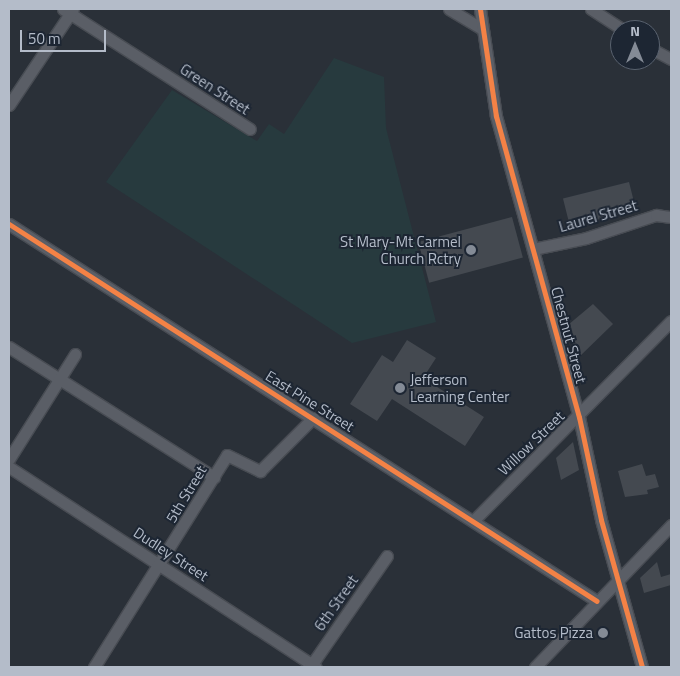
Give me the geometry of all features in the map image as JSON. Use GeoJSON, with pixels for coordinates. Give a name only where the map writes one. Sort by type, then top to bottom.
{"type":"FeatureCollection","features":[{"type":"Feature","properties":{"kind":"street"},"geometry":{"type":"LineString","coordinates":[[449,9],[482,29]]}},
{"type":"Feature","properties":{"kind":"street","name":"Chestnut Street"},"geometry":{"type":"LineString","coordinates":[[480,9],[496,116],[579,418],[617,580],[642,667]]}},
{"type":"Feature","properties":{"kind":"street"},"geometry":{"type":"LineString","coordinates":[[591,9],[610,21]]}},
{"type":"Feature","properties":{"kind":"street"},"geometry":{"type":"LineString","coordinates":[[9,106],[69,10]]}},
{"type":"Feature","properties":{"kind":"street","name":"Green Street"},"geometry":{"type":"LineString","coordinates":[[69,10],[250,129]]}},
{"type":"Feature","properties":{"kind":"street","name":"Laurel Street"},"geometry":{"type":"LineString","coordinates":[[533,248],[586,238],[656,214],[671,217]]}},
{"type":"Feature","properties":{"kind":"street","name":"East Pine Street"},"geometry":{"type":"LineString","coordinates":[[9,224],[474,520],[597,601]]}},
{"type":"Feature","properties":{"kind":"street","name":"Willow Street"},"geometry":{"type":"LineString","coordinates":[[474,520],[579,418],[671,321]]}},
{"type":"Feature","properties":{"kind":"street"},"geometry":{"type":"LineString","coordinates":[[9,347],[214,477]]}},
{"type":"Feature","properties":{"kind":"street"},"geometry":{"type":"LineString","coordinates":[[9,459],[75,354]]}},
{"type":"Feature","properties":{"kind":"street","name":"5th Street"},"geometry":{"type":"LineString","coordinates":[[94,667],[161,565],[227,456],[254,469],[265,468],[313,418]]}},
{"type":"Feature","properties":{"kind":"street","name":"Dudley Street"},"geometry":{"type":"LineString","coordinates":[[9,467],[161,565],[312,666]]}},
{"type":"Feature","properties":{"kind":"street"},"geometry":{"type":"LineString","coordinates":[[535,667],[671,524]]}},
{"type":"Feature","properties":{"kind":"street","name":"6th Street"},"geometry":{"type":"LineString","coordinates":[[312,666],[387,556]]}},
{"type":"Feature","properties":{"kind":"green space"},"geometry":{"type":"Polygon","coordinates":[[[334,58],[384,77],[386,128],[436,322],[352,343],[106,182],[172,90],[257,141],[269,124],[284,134],[334,58]]]}},
{"type":"Feature","properties":{"kind":"building"},"geometry":{"type":"Polygon","coordinates":[[[629,182],[636,210],[570,227],[563,198],[629,182]]]}},
{"type":"Feature","properties":{"kind":"building","name":"St Mary-Mt Carmel Church Rctry"},"geometry":{"type":"Polygon","coordinates":[[[512,217],[523,258],[429,283],[418,242],[512,217]]]}},
{"type":"Feature","properties":{"kind":"building"},"geometry":{"type":"Polygon","coordinates":[[[593,304],[613,324],[577,359],[568,325],[593,304]]]}},
{"type":"Feature","properties":{"kind":"building","name":"Jefferson Learning Center"},"geometry":{"type":"Polygon","coordinates":[[[407,340],[436,358],[423,378],[484,417],[465,446],[392,399],[377,421],[350,404],[382,355],[393,362],[407,340]]]}},
{"type":"Feature","properties":{"kind":"building"},"geometry":{"type":"Polygon","coordinates":[[[573,442],[579,470],[561,480],[556,458],[573,442]]]}},
{"type":"Feature","properties":{"kind":"building"},"geometry":{"type":"Polygon","coordinates":[[[642,464],[646,476],[655,474],[659,487],[647,490],[648,494],[625,497],[618,471],[642,464]]]}},
{"type":"Feature","properties":{"kind":"building"},"geometry":{"type":"Polygon","coordinates":[[[657,562],[661,577],[671,574],[671,585],[644,593],[640,578],[657,562]]]}},
{"type":"Feature","properties":{"kind":"cycle path"},"geometry":{"type":"LineString","coordinates":[[480,9],[496,116],[579,417],[601,520],[642,667]]}},
{"type":"Feature","properties":{"kind":"cycle path"},"geometry":{"type":"LineString","coordinates":[[9,224],[597,601]]}},
{"type":"Feature","properties":{"kind":"place","name":"St Mary-Mt Carmel Church Rctry"},"geometry":{"type":"Point","coordinates":[471,250]}},
{"type":"Feature","properties":{"kind":"place","name":"Jefferson Learning Center"},"geometry":{"type":"Point","coordinates":[400,388]}},
{"type":"Feature","properties":{"kind":"place","name":"Gattos Pizza"},"geometry":{"type":"Point","coordinates":[603,633]}}]}
